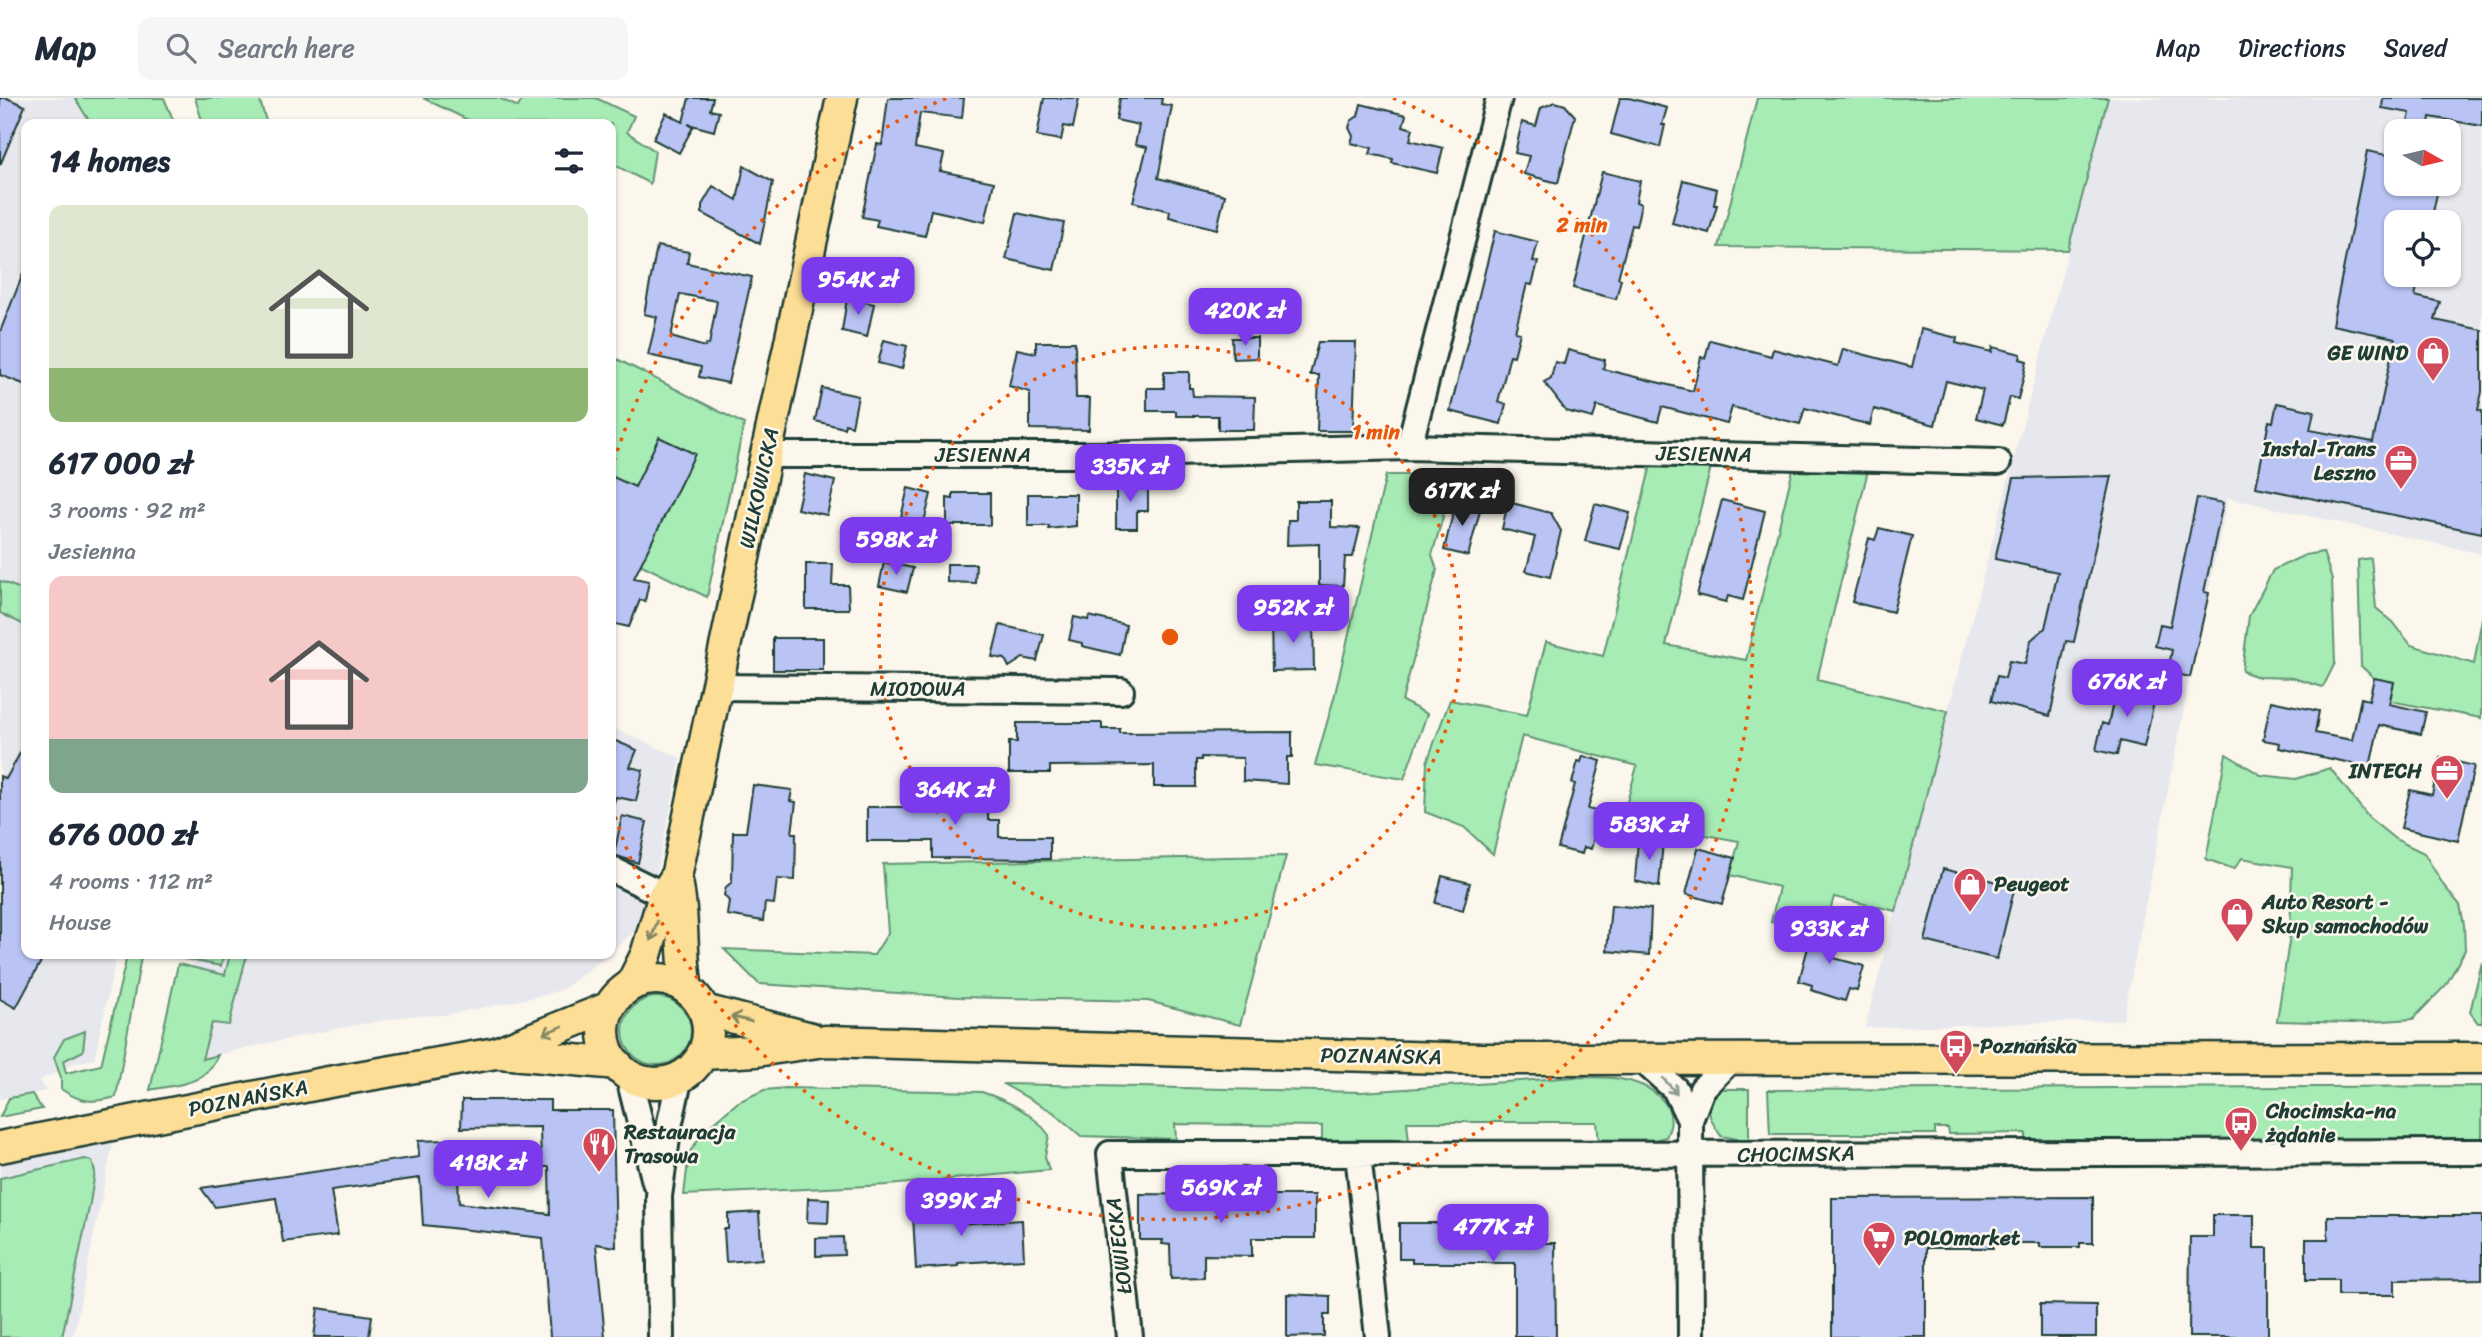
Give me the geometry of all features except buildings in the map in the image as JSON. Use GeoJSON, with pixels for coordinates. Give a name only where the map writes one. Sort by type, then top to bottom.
{"type":"FeatureCollection","features":[{"type":"Feature","properties":{"kind":"main road","name":"WILKOWICKA"},"geometry":{"type":"LineString","coordinates":[[631,985],[646,955],[670,886],[716,687],[842,98]]}},
{"type":"Feature","properties":{"kind":"main road","name":"WILKOWICKA"},"geometry":{"type":"LineString","coordinates":[[670,886],[681,900],[681,958],[695,999]]}},
{"type":"Feature","properties":{"kind":"main road"},"geometry":{"type":"LineString","coordinates":[[659,979],[674,982],[695,999],[708,1032],[702,1054],[689,1070],[680,1076],[659,1082],[638,1079],[622,1069],[609,1051],[604,1037],[610,1007],[618,995],[631,985],[659,979]]}},
{"type":"Feature","properties":{"kind":"main road","name":"POZNAŃSKA"},"geometry":{"type":"LineString","coordinates":[[695,999],[825,1041]]}},
{"type":"Feature","properties":{"kind":"main road","name":"POZNAŃSKA"},"geometry":{"type":"LineString","coordinates":[[0,1147],[329,1082],[496,1053],[610,1007]]}},
{"type":"Feature","properties":{"kind":"main road","name":"POZNAŃSKA"},"geometry":{"type":"LineString","coordinates":[[702,1054],[756,1051],[825,1041],[1383,1057],[2482,1058]]}},
{"type":"Feature","properties":{"kind":"main road","name":"POZNAŃSKA"},"geometry":{"type":"LineString","coordinates":[[496,1053],[622,1069]]}},
{"type":"Feature","properties":{"kind":"street"},"geometry":{"type":"LineString","coordinates":[[1409,447],[1499,98]]}},
{"type":"Feature","properties":{"kind":"street","name":"JESIENNA"},"geometry":{"type":"LineString","coordinates":[[766,454],[1099,455],[1409,447],[1998,461]]}},
{"type":"Feature","properties":{"kind":"street","name":"MIODOWA"},"geometry":{"type":"LineString","coordinates":[[716,687],[1121,691]]}},
{"type":"Feature","properties":{"kind":"street"},"geometry":{"type":"LineString","coordinates":[[616,870],[670,886]]}},
{"type":"Feature","properties":{"kind":"street"},"geometry":{"type":"LineString","coordinates":[[1641,1059],[1675,1089],[1690,1120]]}},
{"type":"Feature","properties":{"kind":"street"},"geometry":{"type":"LineString","coordinates":[[1692,1337],[1690,1120],[1702,1088],[1731,1059]]}},
{"type":"Feature","properties":{"kind":"street"},"geometry":{"type":"LineString","coordinates":[[622,1069],[659,1196]]}},
{"type":"Feature","properties":{"kind":"street"},"geometry":{"type":"LineString","coordinates":[[661,1337],[659,1196],[668,1131],[680,1076]]}},
{"type":"Feature","properties":{"kind":"street","name":"CHOCIMSKA"},"geometry":{"type":"LineString","coordinates":[[1110,1154],[2482,1152]]}},
{"type":"Feature","properties":{"kind":"street","name":"ŁOWIECKA"},"geometry":{"type":"LineString","coordinates":[[1110,1154],[1130,1337]]}},
{"type":"Feature","properties":{"kind":"street"},"geometry":{"type":"LineString","coordinates":[[1358,1154],[1378,1337]]}},
{"type":"Feature","properties":{"kind":"shaded area"},"geometry":{"type":"Polygon","coordinates":[[[0,98],[143,98],[152,119],[21,119],[21,959],[116,959],[94,1059],[72,1064],[39,1081],[47,1091],[0,1099],[0,98]]]}},
{"type":"Feature","properties":{"kind":"shaded area"},"geometry":{"type":"Polygon","coordinates":[[[2108,98],[2482,98],[2482,554],[2228,498],[2123,1020],[1865,1028],[2108,98]]]}},
{"type":"Feature","properties":{"kind":"shaded area"},"geometry":{"type":"Polygon","coordinates":[[[616,729],[681,758],[653,889],[641,927],[616,947],[616,729]]]}},
{"type":"Feature","properties":{"kind":"shaded area"},"geometry":{"type":"Polygon","coordinates":[[[196,959],[602,959],[565,988],[545,995],[446,1015],[407,1016],[334,1029],[233,1051],[163,1070],[196,959]]]}},
{"type":"Feature","properties":{"kind":"shaded area"},"geometry":{"type":"Polygon","coordinates":[[[117,1123],[73,1337],[0,1337],[0,1147],[117,1123]]]}},
{"type":"Feature","properties":{"kind":"green space"},"geometry":{"type":"Polygon","coordinates":[[[75,98],[164,98],[173,119],[88,119],[75,98]]]}},
{"type":"Feature","properties":{"kind":"green space"},"geometry":{"type":"Polygon","coordinates":[[[195,98],[259,98],[265,119],[201,119],[195,98]]]}},
{"type":"Feature","properties":{"kind":"green space"},"geometry":{"type":"Polygon","coordinates":[[[423,98],[499,98],[518,107],[523,98],[596,98],[634,116],[627,132],[655,151],[650,184],[616,166],[616,119],[466,119],[423,98]]]}},
{"type":"Feature","properties":{"kind":"green space"},"geometry":{"type":"Polygon","coordinates":[[[1757,98],[2108,98],[2068,250],[1719,247],[1757,98]]]}},
{"type":"Feature","properties":{"kind":"green space"},"geometry":{"type":"Polygon","coordinates":[[[616,359],[744,424],[707,597],[616,552],[616,359]]]}},
{"type":"Feature","properties":{"kind":"green space"},"geometry":{"type":"Polygon","coordinates":[[[1654,453],[1714,455],[1666,645],[1746,660],[1796,457],[1871,458],[1817,680],[1948,711],[1896,911],[1834,897],[1826,924],[1815,921],[1812,932],[1771,922],[1779,887],[1730,875],[1739,841],[1622,820],[1637,766],[1522,736],[1493,854],[1464,827],[1425,812],[1427,762],[1450,700],[1527,715],[1546,642],[1603,656],[1654,453]]]}},
{"type":"Feature","properties":{"kind":"green space"},"geometry":{"type":"Polygon","coordinates":[[[1386,475],[1455,475],[1432,555],[1437,570],[1402,701],[1427,714],[1404,779],[1315,765],[1334,698],[1386,475]]]}},
{"type":"Feature","properties":{"kind":"green space"},"geometry":{"type":"Polygon","coordinates":[[[2323,552],[2332,579],[2335,663],[2323,687],[2293,678],[2258,677],[2242,671],[2249,616],[2273,570],[2305,555],[2323,552]]]}},
{"type":"Feature","properties":{"kind":"green space"},"geometry":{"type":"Polygon","coordinates":[[[2371,558],[2376,608],[2393,622],[2411,645],[2474,664],[2482,618],[2481,718],[2390,701],[2394,682],[2374,678],[2361,666],[2358,560],[2371,558]]]}},
{"type":"Feature","properties":{"kind":"green space"},"geometry":{"type":"Polygon","coordinates":[[[0,581],[21,589],[21,624],[0,613],[0,581]]]}},
{"type":"Feature","properties":{"kind":"green space"},"geometry":{"type":"Polygon","coordinates":[[[2226,754],[2261,775],[2296,779],[2330,768],[2369,818],[2395,839],[2424,853],[2444,886],[2460,905],[2465,950],[2446,985],[2413,1019],[2353,1023],[2277,1021],[2290,935],[2292,867],[2242,858],[2234,869],[2206,859],[2226,754]]]}},
{"type":"Feature","properties":{"kind":"green space"},"geometry":{"type":"Polygon","coordinates":[[[1286,856],[1240,1025],[1148,1001],[959,997],[759,984],[724,949],[874,955],[888,933],[883,864],[1286,856]]]}},
{"type":"Feature","properties":{"kind":"green space"},"geometry":{"type":"Polygon","coordinates":[[[126,959],[141,959],[116,1097],[94,1101],[75,1097],[61,1089],[61,1078],[54,1057],[64,1039],[85,1031],[83,1051],[63,1061],[66,1073],[101,1065],[126,959]]]}},
{"type":"Feature","properties":{"kind":"green space"},"geometry":{"type":"Polygon","coordinates":[[[185,959],[223,959],[221,966],[185,959]]]}},
{"type":"Feature","properties":{"kind":"green space"},"geometry":{"type":"Polygon","coordinates":[[[229,959],[246,959],[229,1025],[212,1023],[202,1059],[218,1055],[213,1065],[206,1073],[190,1082],[150,1090],[178,964],[225,975],[229,959]]]}},
{"type":"Feature","properties":{"kind":"green space"},"geometry":{"type":"Polygon","coordinates":[[[2482,962],[2482,1023],[2478,1023],[2470,1012],[2482,962]]]}},
{"type":"Feature","properties":{"kind":"green space"},"geometry":{"type":"Polygon","coordinates":[[[657,997],[670,1000],[681,1007],[688,1018],[691,1031],[688,1044],[681,1055],[670,1062],[657,1065],[644,1062],[633,1055],[626,1044],[623,1031],[626,1018],[633,1007],[644,1000],[657,997]]]}},
{"type":"Feature","properties":{"kind":"green space"},"geometry":{"type":"Polygon","coordinates":[[[1575,1077],[1631,1081],[1652,1091],[1667,1106],[1670,1115],[1666,1137],[1644,1143],[1599,1142],[1597,1122],[1407,1122],[1409,1142],[1322,1142],[1322,1126],[1175,1124],[1176,1139],[1081,1136],[1053,1112],[1003,1084],[1362,1092],[1575,1077]]]}},
{"type":"Feature","properties":{"kind":"green space"},"geometry":{"type":"Polygon","coordinates":[[[2482,1086],[2482,1138],[2026,1141],[2026,1133],[1949,1134],[1948,1128],[1935,1128],[1935,1134],[1770,1134],[1768,1090],[2482,1086]]]}},
{"type":"Feature","properties":{"kind":"green space"},"geometry":{"type":"Polygon","coordinates":[[[786,1088],[982,1092],[1019,1108],[1049,1135],[1045,1157],[1049,1170],[888,1185],[684,1195],[689,1153],[705,1130],[738,1102],[764,1090],[786,1088]]]}},
{"type":"Feature","properties":{"kind":"green space"},"geometry":{"type":"Polygon","coordinates":[[[1718,1089],[1749,1089],[1749,1141],[1721,1136],[1710,1118],[1711,1103],[1718,1089]]]}},
{"type":"Feature","properties":{"kind":"green space"},"geometry":{"type":"Polygon","coordinates":[[[32,1094],[42,1109],[0,1117],[9,1098],[32,1094]]]}},
{"type":"Feature","properties":{"kind":"green space"},"geometry":{"type":"Polygon","coordinates":[[[85,1159],[92,1161],[95,1172],[62,1337],[0,1337],[0,1178],[85,1159]]]}},
{"type":"Feature","properties":{"kind":"place","name":"GE WIND"},"geometry":{"type":"Point","coordinates":[2433,383]}},
{"type":"Feature","properties":{"kind":"place","name":"Instal-Trans Leszno"},"geometry":{"type":"Point","coordinates":[2401,491]}},
{"type":"Feature","properties":{"kind":"place","name":"INTECH"},"geometry":{"type":"Point","coordinates":[2447,801]}},
{"type":"Feature","properties":{"kind":"place","name":"Peugeot"},"geometry":{"type":"Point","coordinates":[1970,914]}},
{"type":"Feature","properties":{"kind":"place","name":"Auto Resort - Skup samochodów"},"geometry":{"type":"Point","coordinates":[2237,944]}},
{"type":"Feature","properties":{"kind":"place","name":"Poznańska"},"geometry":{"type":"Point","coordinates":[1956,1076]}},
{"type":"Feature","properties":{"kind":"place","name":"Chocimska-na żądanie"},"geometry":{"type":"Point","coordinates":[2241,1153]}},
{"type":"Feature","properties":{"kind":"place","name":"Restauracja Trasowa"},"geometry":{"type":"Point","coordinates":[599,1174]}},
{"type":"Feature","properties":{"kind":"place","name":"POLOmarket"},"geometry":{"type":"Point","coordinates":[1879,1268]}}]}
